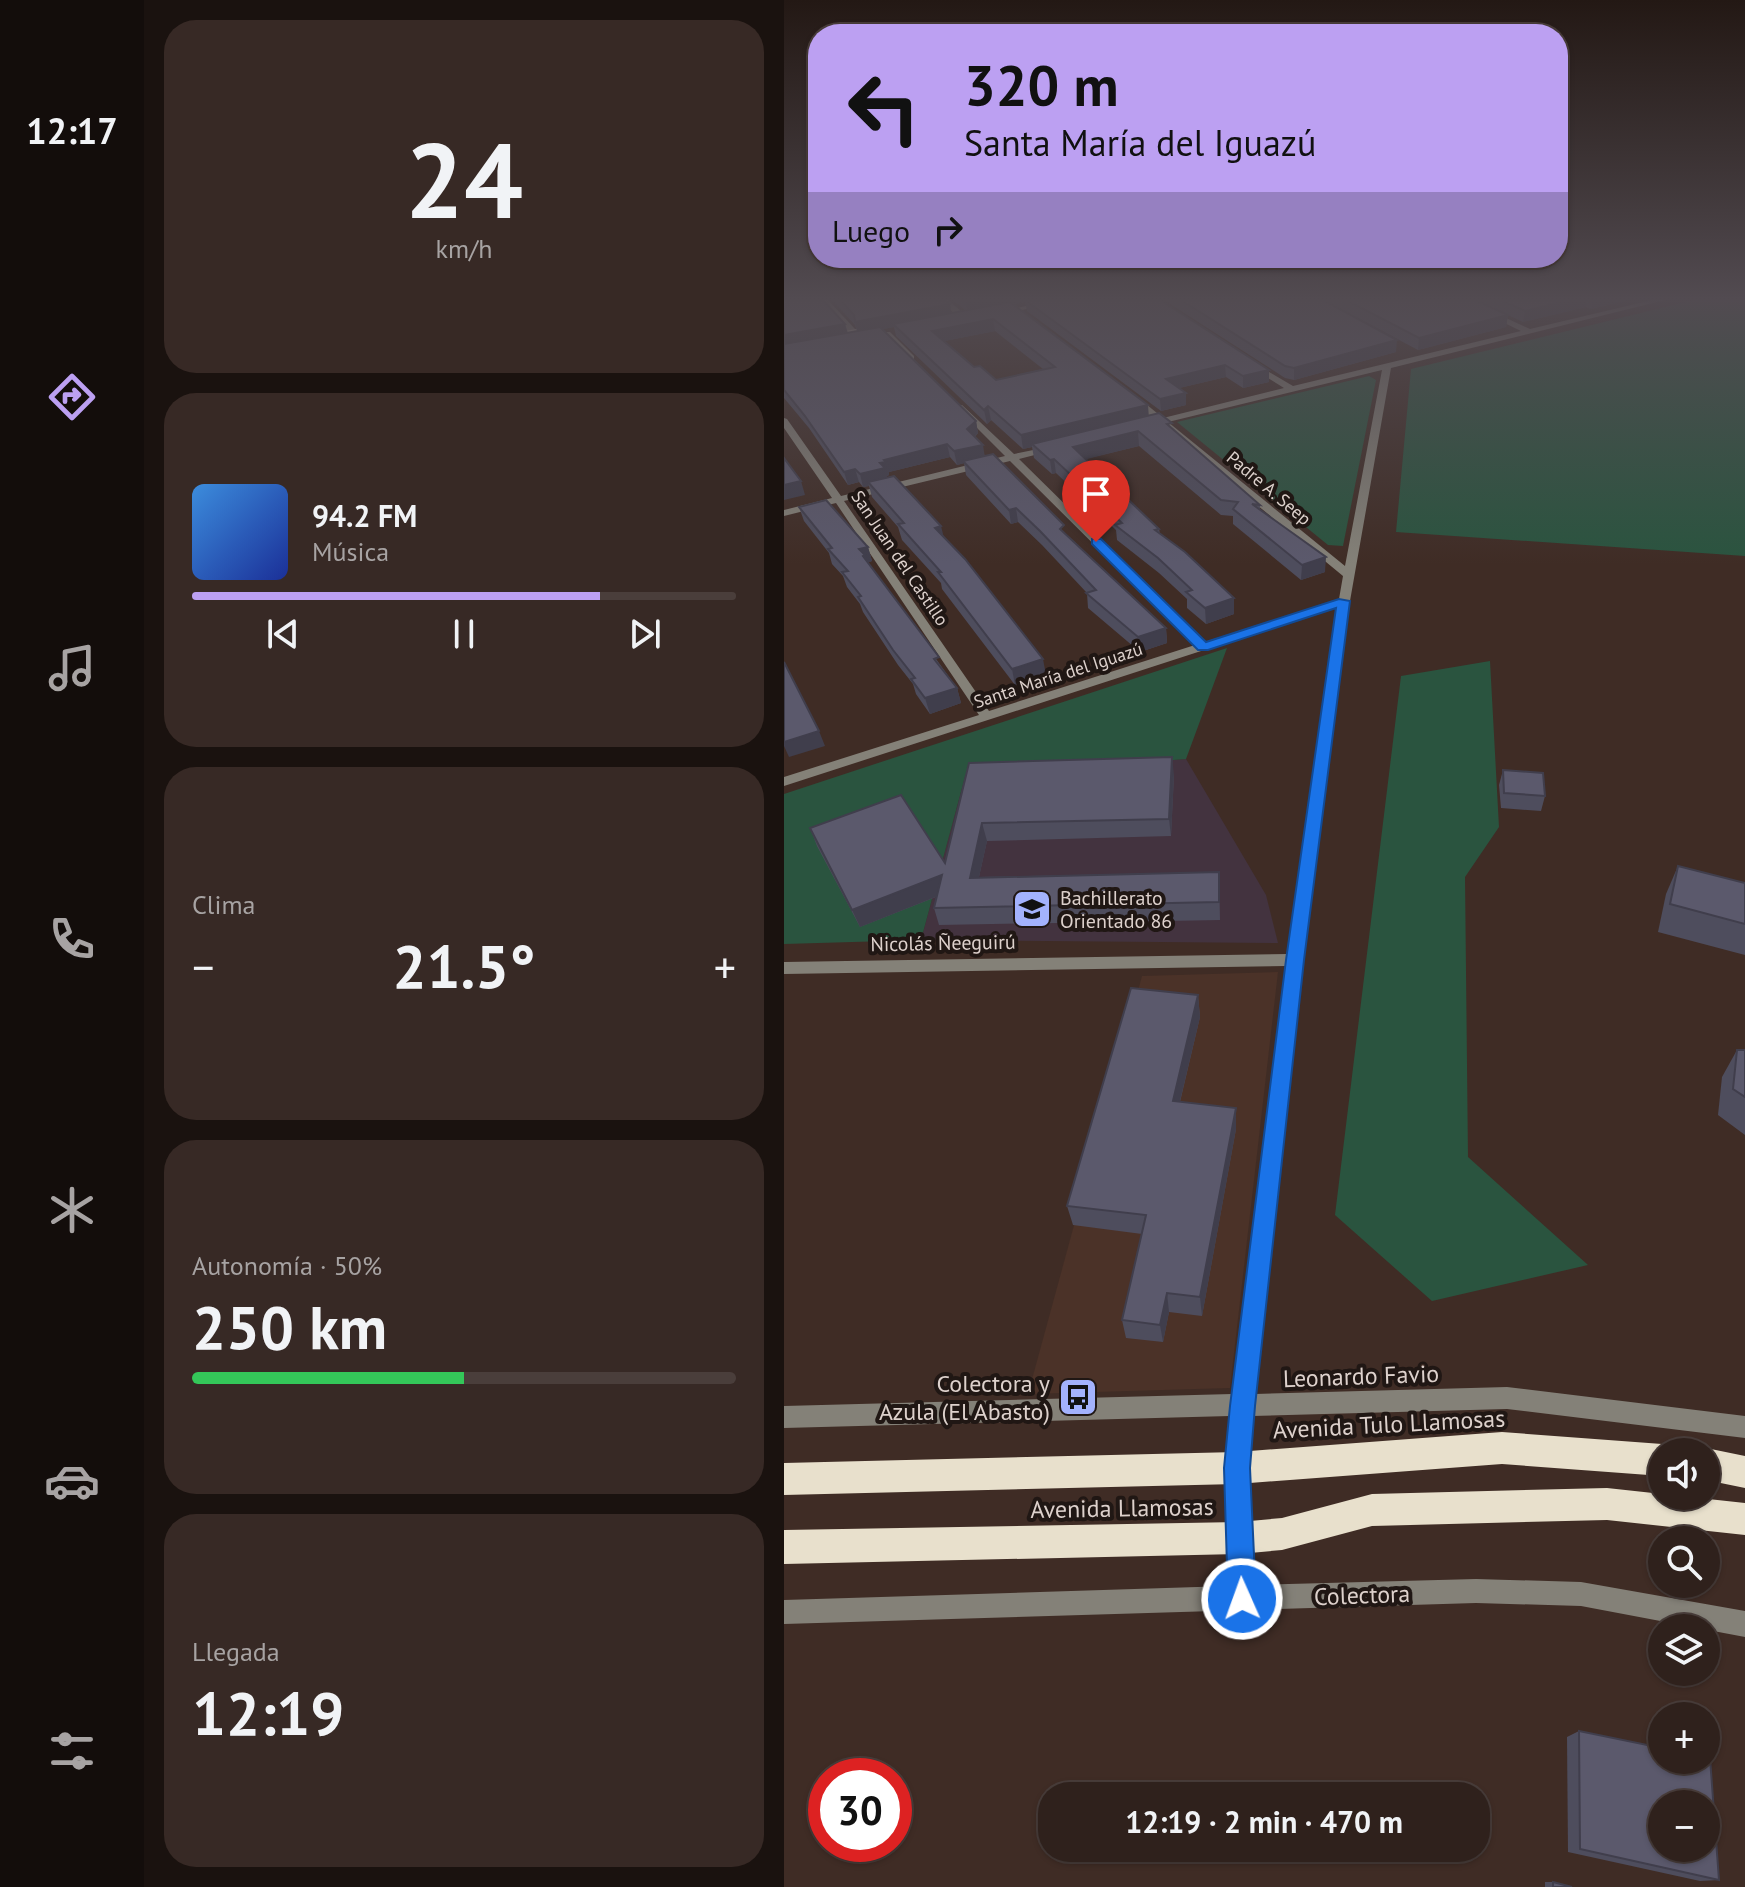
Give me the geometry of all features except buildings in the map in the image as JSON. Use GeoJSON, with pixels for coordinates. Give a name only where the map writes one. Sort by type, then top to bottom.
{"type":"FeatureCollection","features":[{"type":"Feature","properties":{"kind":"highway","name":"Avenida Tulo Llamosas"},"geometry":{"type":"LineString","coordinates":[[784,1479],[1237,1468],[1502,1448],[1648,1459]]}},
{"type":"Feature","properties":{"kind":"highway"},"geometry":{"type":"LineString","coordinates":[[1720,1467],[1745,1472]]}},
{"type":"Feature","properties":{"kind":"highway","name":"Avenida Llamosas"},"geometry":{"type":"LineString","coordinates":[[784,1547],[1239,1538],[1282,1534],[1372,1510],[1607,1504],[1745,1519]]}},
{"type":"Feature","properties":{"kind":"street"},"geometry":{"type":"LineString","coordinates":[[1132,428],[1295,388]]}},
{"type":"Feature","properties":{"kind":"street"},"geometry":{"type":"LineString","coordinates":[[1242,1599],[1237,1468],[1242,1406],[1295,960],[1344,601],[1383,388]]}},
{"type":"Feature","properties":{"kind":"street","name":"Padre A. Seep"},"geometry":{"type":"LineString","coordinates":[[1126,393],[1349,575]]}},
{"type":"Feature","properties":{"kind":"street"},"geometry":{"type":"LineString","coordinates":[[955,401],[1203,647]]}},
{"type":"Feature","properties":{"kind":"street","name":"San Juan del Castillo"},"geometry":{"type":"LineString","coordinates":[[784,421],[987,717]]}},
{"type":"Feature","properties":{"kind":"street"},"geometry":{"type":"LineString","coordinates":[[784,513],[1072,443]]}},
{"type":"Feature","properties":{"kind":"street","name":"Santa María del Iguazú"},"geometry":{"type":"LineString","coordinates":[[784,782],[1344,601]]}},
{"type":"Feature","properties":{"kind":"street","name":"Nicolás Ñeeguirú"},"geometry":{"type":"LineString","coordinates":[[784,968],[1295,960]]}},
{"type":"Feature","properties":{"kind":"street","name":"Leonardo Favio"},"geometry":{"type":"LineString","coordinates":[[784,1417],[1507,1398],[1745,1427]]}},
{"type":"Feature","properties":{"kind":"street","name":"Colectora"},"geometry":{"type":"LineString","coordinates":[[784,1612],[1476,1591],[1581,1594],[1745,1624]]}},
{"type":"Feature","properties":{"kind":"shaded area"},"geometry":{"type":"Polygon","coordinates":[[[1186,759],[1266,895],[1278,943],[921,940],[965,776],[1186,759]]]}},
{"type":"Feature","properties":{"kind":"shaded area"},"geometry":{"type":"Polygon","coordinates":[[[1278,972],[1230,1388],[1028,1394],[1142,976],[1278,972]]]}},
{"type":"Feature","properties":{"kind":"green space"},"geometry":{"type":"Polygon","coordinates":[[[1319,388],[1374,388],[1343,546],[1328,545],[1177,422],[1319,388]]]}},
{"type":"Feature","properties":{"kind":"green space"},"geometry":{"type":"Polygon","coordinates":[[[1409,388],[1745,388],[1745,556],[1396,532],[1409,388]]]}},
{"type":"Feature","properties":{"kind":"green space"},"geometry":{"type":"Polygon","coordinates":[[[1227,648],[1186,759],[965,777],[921,940],[784,944],[784,794],[1227,648]]]}},
{"type":"Feature","properties":{"kind":"green space"},"geometry":{"type":"Polygon","coordinates":[[[1490,661],[1499,827],[1465,877],[1468,1157],[1588,1265],[1432,1301],[1335,1215],[1401,676],[1490,661]]]}},
{"type":"Feature","properties":{"kind":"place","name":"Bachillerato Orientado 86"},"geometry":{"type":"Point","coordinates":[1032,909]}},
{"type":"Feature","properties":{"kind":"place","name":"Colectora y Azula (El Abasto)"},"geometry":{"type":"Point","coordinates":[1078,1397]}},
{"type":"Feature","properties":{"kind":"route"},"geometry":{"type":"LineString","coordinates":[[1096,542],[1203,647],[1344,601],[1295,960],[1242,1406],[1237,1468],[1242,1599]]}}]}
